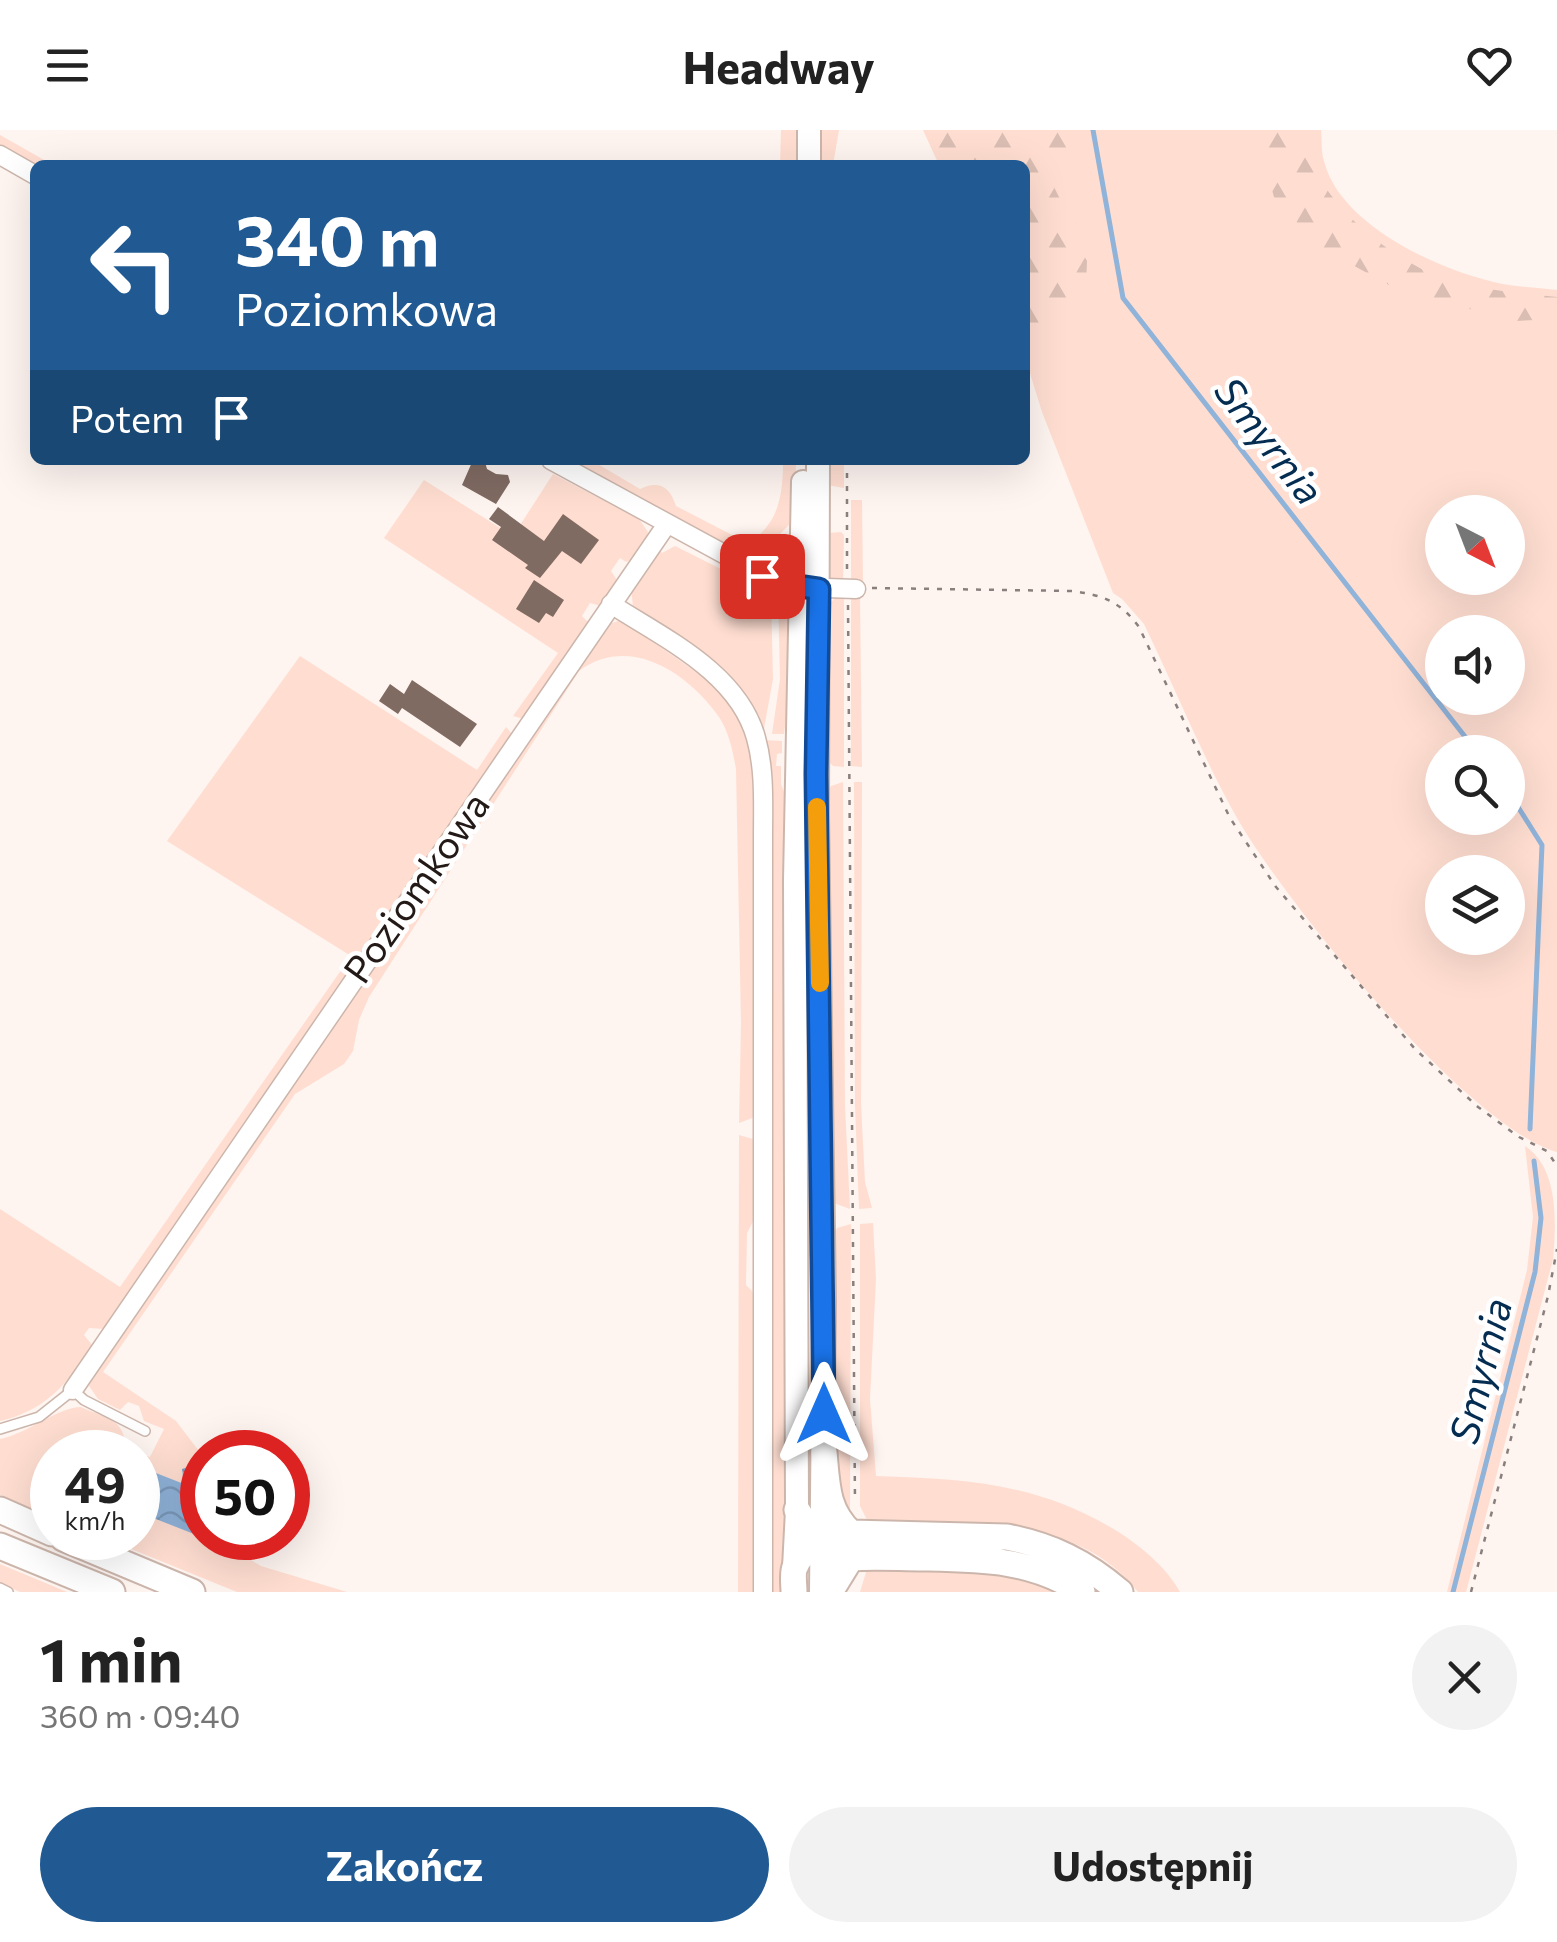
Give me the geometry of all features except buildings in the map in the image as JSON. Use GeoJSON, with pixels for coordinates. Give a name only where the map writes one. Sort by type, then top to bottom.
{"type":"FeatureCollection","features":[{"type":"Feature","properties":{"kind":"main road"},"geometry":{"type":"LineString","coordinates":[[809,130],[809,160]]}},
{"type":"Feature","properties":{"kind":"main road"},"geometry":{"type":"LineString","coordinates":[[804,465],[816,774],[824,1452],[819,1544],[821,1592]]}},
{"type":"Feature","properties":{"kind":"main road"},"geometry":{"type":"LineString","coordinates":[[794,1580],[795,880],[818,465]]}},
{"type":"Feature","properties":{"kind":"main road"},"geometry":{"type":"LineString","coordinates":[[824,1452],[828,1501],[854,1542],[1022,1564],[1050,1573],[1082,1592]]}},
{"type":"Feature","properties":{"kind":"main road"},"geometry":{"type":"LineString","coordinates":[[0,1510],[30,1523]]}},
{"type":"Feature","properties":{"kind":"main road"},"geometry":{"type":"LineString","coordinates":[[797,1510],[819,1544]]}},
{"type":"Feature","properties":{"kind":"main road"},"geometry":{"type":"LineString","coordinates":[[819,1544],[1007,1537],[1071,1556],[1120,1592]]}},
{"type":"Feature","properties":{"kind":"main road"},"geometry":{"type":"LineString","coordinates":[[830,1592],[854,1542]]}},
{"type":"Feature","properties":{"kind":"main road"},"geometry":{"type":"LineString","coordinates":[[794,1580],[819,1544]]}},
{"type":"Feature","properties":{"kind":"main road"},"geometry":{"type":"LineString","coordinates":[[0,1546],[112,1592]]}},
{"type":"Feature","properties":{"kind":"main road"},"geometry":{"type":"LineString","coordinates":[[116,1560],[192,1592]]}},
{"type":"Feature","properties":{"kind":"street"},"geometry":{"type":"LineString","coordinates":[[0,155],[30,171]]}},
{"type":"Feature","properties":{"kind":"street"},"geometry":{"type":"LineString","coordinates":[[560,465],[762,576],[811,588],[852,589]]}},
{"type":"Feature","properties":{"kind":"street","name":"Poziomkowa"},"geometry":{"type":"LineString","coordinates":[[73,1390],[667,524]]}},
{"type":"Feature","properties":{"kind":"street"},"geometry":{"type":"LineString","coordinates":[[611,604],[702,664],[726,686],[752,724],[760,754],[763,1592]]}},
{"type":"Feature","properties":{"kind":"lane"},"geometry":{"type":"LineString","coordinates":[[0,1430],[39,1417],[73,1390],[84,1400],[143,1430]]}},
{"type":"Feature","properties":{"kind":"lane"},"geometry":{"type":"LineString","coordinates":[[0,1588],[8,1592]]}},
{"type":"Feature","properties":{"kind":"path"},"geometry":{"type":"LineString","coordinates":[[847,465],[852,589],[854,1542]]}},
{"type":"Feature","properties":{"kind":"path"},"geometry":{"type":"LineString","coordinates":[[762,576],[782,536]]}},
{"type":"Feature","properties":{"kind":"path"},"geometry":{"type":"LineString","coordinates":[[852,589],[1072,592],[1098,594],[1118,604],[1139,627],[1230,818],[1276,886],[1416,1049],[1489,1116],[1547,1151],[1557,1166]]}},
{"type":"Feature","properties":{"kind":"path"},"geometry":{"type":"LineString","coordinates":[[1471,1592],[1557,1249]]}},
{"type":"Feature","properties":{"kind":"green space"},"geometry":{"type":"Polygon","coordinates":[[[781,130],[798,130],[798,160],[780,160],[781,130]]]}},
{"type":"Feature","properties":{"kind":"green space"},"geometry":{"type":"Polygon","coordinates":[[[820,130],[839,130],[834,160],[819,160],[820,130]]]}},
{"type":"Feature","properties":{"kind":"green space"},"geometry":{"type":"Polygon","coordinates":[[[923,130],[1321,130],[1323,157],[1334,184],[1350,206],[1397,242],[1478,278],[1557,290],[1557,1152],[1519,1134],[1475,1101],[1428,1057],[1335,954],[1237,818],[1144,624],[1113,593],[1030,373],[1030,160],[937,160],[923,130]]]}},
{"type":"Feature","properties":{"kind":"green space"},"geometry":{"type":"Polygon","coordinates":[[[929,130],[1075,130],[1050,179],[1063,205],[1088,237],[1086,286],[1063,318],[1030,348],[1030,160],[944,160],[929,130]]]}},
{"type":"Feature","properties":{"kind":"green space"},"geometry":{"type":"Polygon","coordinates":[[[1254,130],[1311,130],[1315,165],[1324,186],[1352,219],[1387,248],[1442,278],[1484,288],[1557,297],[1557,319],[1515,321],[1398,290],[1318,246],[1274,197],[1254,130]]]}},
{"type":"Feature","properties":{"kind":"green space"},"geometry":{"type":"Polygon","coordinates":[[[0,135],[44,160],[30,162],[0,147],[0,135]]]}},
{"type":"Feature","properties":{"kind":"green space"},"geometry":{"type":"Polygon","coordinates":[[[573,465],[599,465],[640,489],[663,487],[676,506],[736,537],[752,540],[774,515],[781,494],[783,465],[796,465],[795,517],[790,516],[789,525],[769,545],[761,567],[573,465]]]}},
{"type":"Feature","properties":{"kind":"green space"},"geometry":{"type":"Polygon","coordinates":[[[825,465],[844,465],[844,488],[827,485],[825,465]]]}},
{"type":"Feature","properties":{"kind":"green space"},"geometry":{"type":"Polygon","coordinates":[[[553,474],[639,519],[648,532],[637,554],[626,562],[620,558],[611,571],[617,580],[601,606],[590,603],[582,616],[588,622],[524,719],[513,716],[558,653],[384,538],[424,480],[513,536],[553,474]]]}},
{"type":"Feature","properties":{"kind":"green space"},"geometry":{"type":"Polygon","coordinates":[[[851,500],[862,500],[863,583],[851,583],[851,500]]]}},
{"type":"Feature","properties":{"kind":"green space"},"geometry":{"type":"Polygon","coordinates":[[[841,532],[843,583],[828,578],[827,533],[841,532]]]}},
{"type":"Feature","properties":{"kind":"green space"},"geometry":{"type":"Polygon","coordinates":[[[675,546],[771,594],[773,679],[763,734],[753,712],[633,606],[631,589],[659,550],[662,553],[675,546]]]}},
{"type":"Feature","properties":{"kind":"green space"},"geometry":{"type":"Polygon","coordinates":[[[778,592],[793,604],[792,676],[784,734],[772,734],[780,679],[778,592]]]}},
{"type":"Feature","properties":{"kind":"green space"},"geometry":{"type":"Polygon","coordinates":[[[844,596],[844,767],[828,761],[829,604],[844,596]]]}},
{"type":"Feature","properties":{"kind":"green space"},"geometry":{"type":"Polygon","coordinates":[[[851,596],[860,596],[862,767],[851,766],[851,596]]]}},
{"type":"Feature","properties":{"kind":"green space"},"geometry":{"type":"Polygon","coordinates":[[[618,621],[628,624],[720,689],[737,713],[754,757],[755,1117],[739,1123],[736,769],[728,736],[706,701],[674,673],[637,657],[617,656],[598,661],[579,671],[369,997],[359,1020],[353,1051],[344,1064],[295,1094],[103,1372],[176,1421],[183,1430],[180,1560],[251,1560],[347,1592],[237,1592],[158,1560],[160,1437],[164,1429],[144,1421],[139,1406],[128,1402],[120,1410],[98,1399],[89,1386],[91,1378],[606,625],[618,621]]]}},
{"type":"Feature","properties":{"kind":"green space"},"geometry":{"type":"Polygon","coordinates":[[[300,656],[477,770],[506,727],[513,735],[104,1329],[89,1328],[84,1335],[93,1346],[84,1359],[43,1403],[0,1421],[0,1209],[120,1287],[351,956],[167,841],[300,656]]]}},
{"type":"Feature","properties":{"kind":"green space"},"geometry":{"type":"Polygon","coordinates":[[[764,740],[782,741],[776,766],[781,766],[786,797],[786,1592],[766,1592],[764,740]]]}},
{"type":"Feature","properties":{"kind":"green space"},"geometry":{"type":"Polygon","coordinates":[[[843,782],[845,1106],[850,1209],[834,1203],[829,1079],[828,793],[831,786],[843,782]]]}},
{"type":"Feature","properties":{"kind":"green space"},"geometry":{"type":"Polygon","coordinates":[[[854,782],[862,782],[861,1104],[865,1182],[872,1208],[859,1209],[855,1106],[854,782]]]}},
{"type":"Feature","properties":{"kind":"green space"},"geometry":{"type":"Polygon","coordinates":[[[802,880],[807,880],[813,937],[814,1257],[809,1257],[802,1176],[802,880]]]}},
{"type":"Feature","properties":{"kind":"green space"},"geometry":{"type":"Polygon","coordinates":[[[739,1135],[753,1139],[758,1147],[756,1216],[747,1233],[746,1285],[756,1295],[755,1592],[738,1592],[739,1135]]]}},
{"type":"Feature","properties":{"kind":"green space"},"geometry":{"type":"Polygon","coordinates":[[[1525,1146],[1536,1155],[1549,1180],[1555,1226],[1553,1259],[1466,1592],[1447,1592],[1527,1270],[1533,1217],[1525,1146]]]}},
{"type":"Feature","properties":{"kind":"green space"},"geometry":{"type":"Polygon","coordinates":[[[873,1223],[876,1279],[870,1399],[876,1476],[973,1482],[1061,1503],[1137,1545],[1180,1592],[1138,1592],[1112,1566],[1082,1547],[1049,1535],[977,1525],[869,1524],[860,1506],[860,1224],[873,1223]]]}},
{"type":"Feature","properties":{"kind":"green space"},"geometry":{"type":"Polygon","coordinates":[[[851,1224],[850,1520],[835,1489],[834,1235],[837,1228],[851,1224]]]}},
{"type":"Feature","properties":{"kind":"green space"},"geometry":{"type":"Polygon","coordinates":[[[81,1407],[105,1417],[121,1430],[30,1430],[30,1508],[0,1495],[0,1439],[81,1407]]]}},
{"type":"Feature","properties":{"kind":"green space"},"geometry":{"type":"Polygon","coordinates":[[[0,1564],[67,1592],[20,1592],[0,1583],[0,1564]]]}},
{"type":"Feature","properties":{"kind":"green space"},"geometry":{"type":"Polygon","coordinates":[[[867,1569],[989,1573],[1058,1592],[860,1592],[867,1569]]]}},
{"type":"Feature","properties":{"kind":"water"},"geometry":{"type":"Polygon","coordinates":[[[160,1475],[180,1482],[180,1528],[160,1521],[160,1475]]]}},
{"type":"Feature","properties":{"kind":"waterway","name":"Smyrnia"},"geometry":{"type":"LineString","coordinates":[[1093,130],[1123,298],[1464,735]]}},
{"type":"Feature","properties":{"kind":"waterway","name":"Smyrnia"},"geometry":{"type":"LineString","coordinates":[[1525,818],[1542,845],[1530,1129]]}},
{"type":"Feature","properties":{"kind":"waterway","name":"Smyrnia"},"geometry":{"type":"LineString","coordinates":[[1453,1592],[1535,1272],[1541,1218],[1534,1161]]}},
{"type":"Feature","properties":{"kind":"slow traffic"},"geometry":{"type":"LineString","coordinates":[[817,807],[820,983]]}},
{"type":"Feature","properties":{"kind":"route"},"geometry":{"type":"LineString","coordinates":[[762,576],[819,589],[816,774],[824,1414]]}}]}
